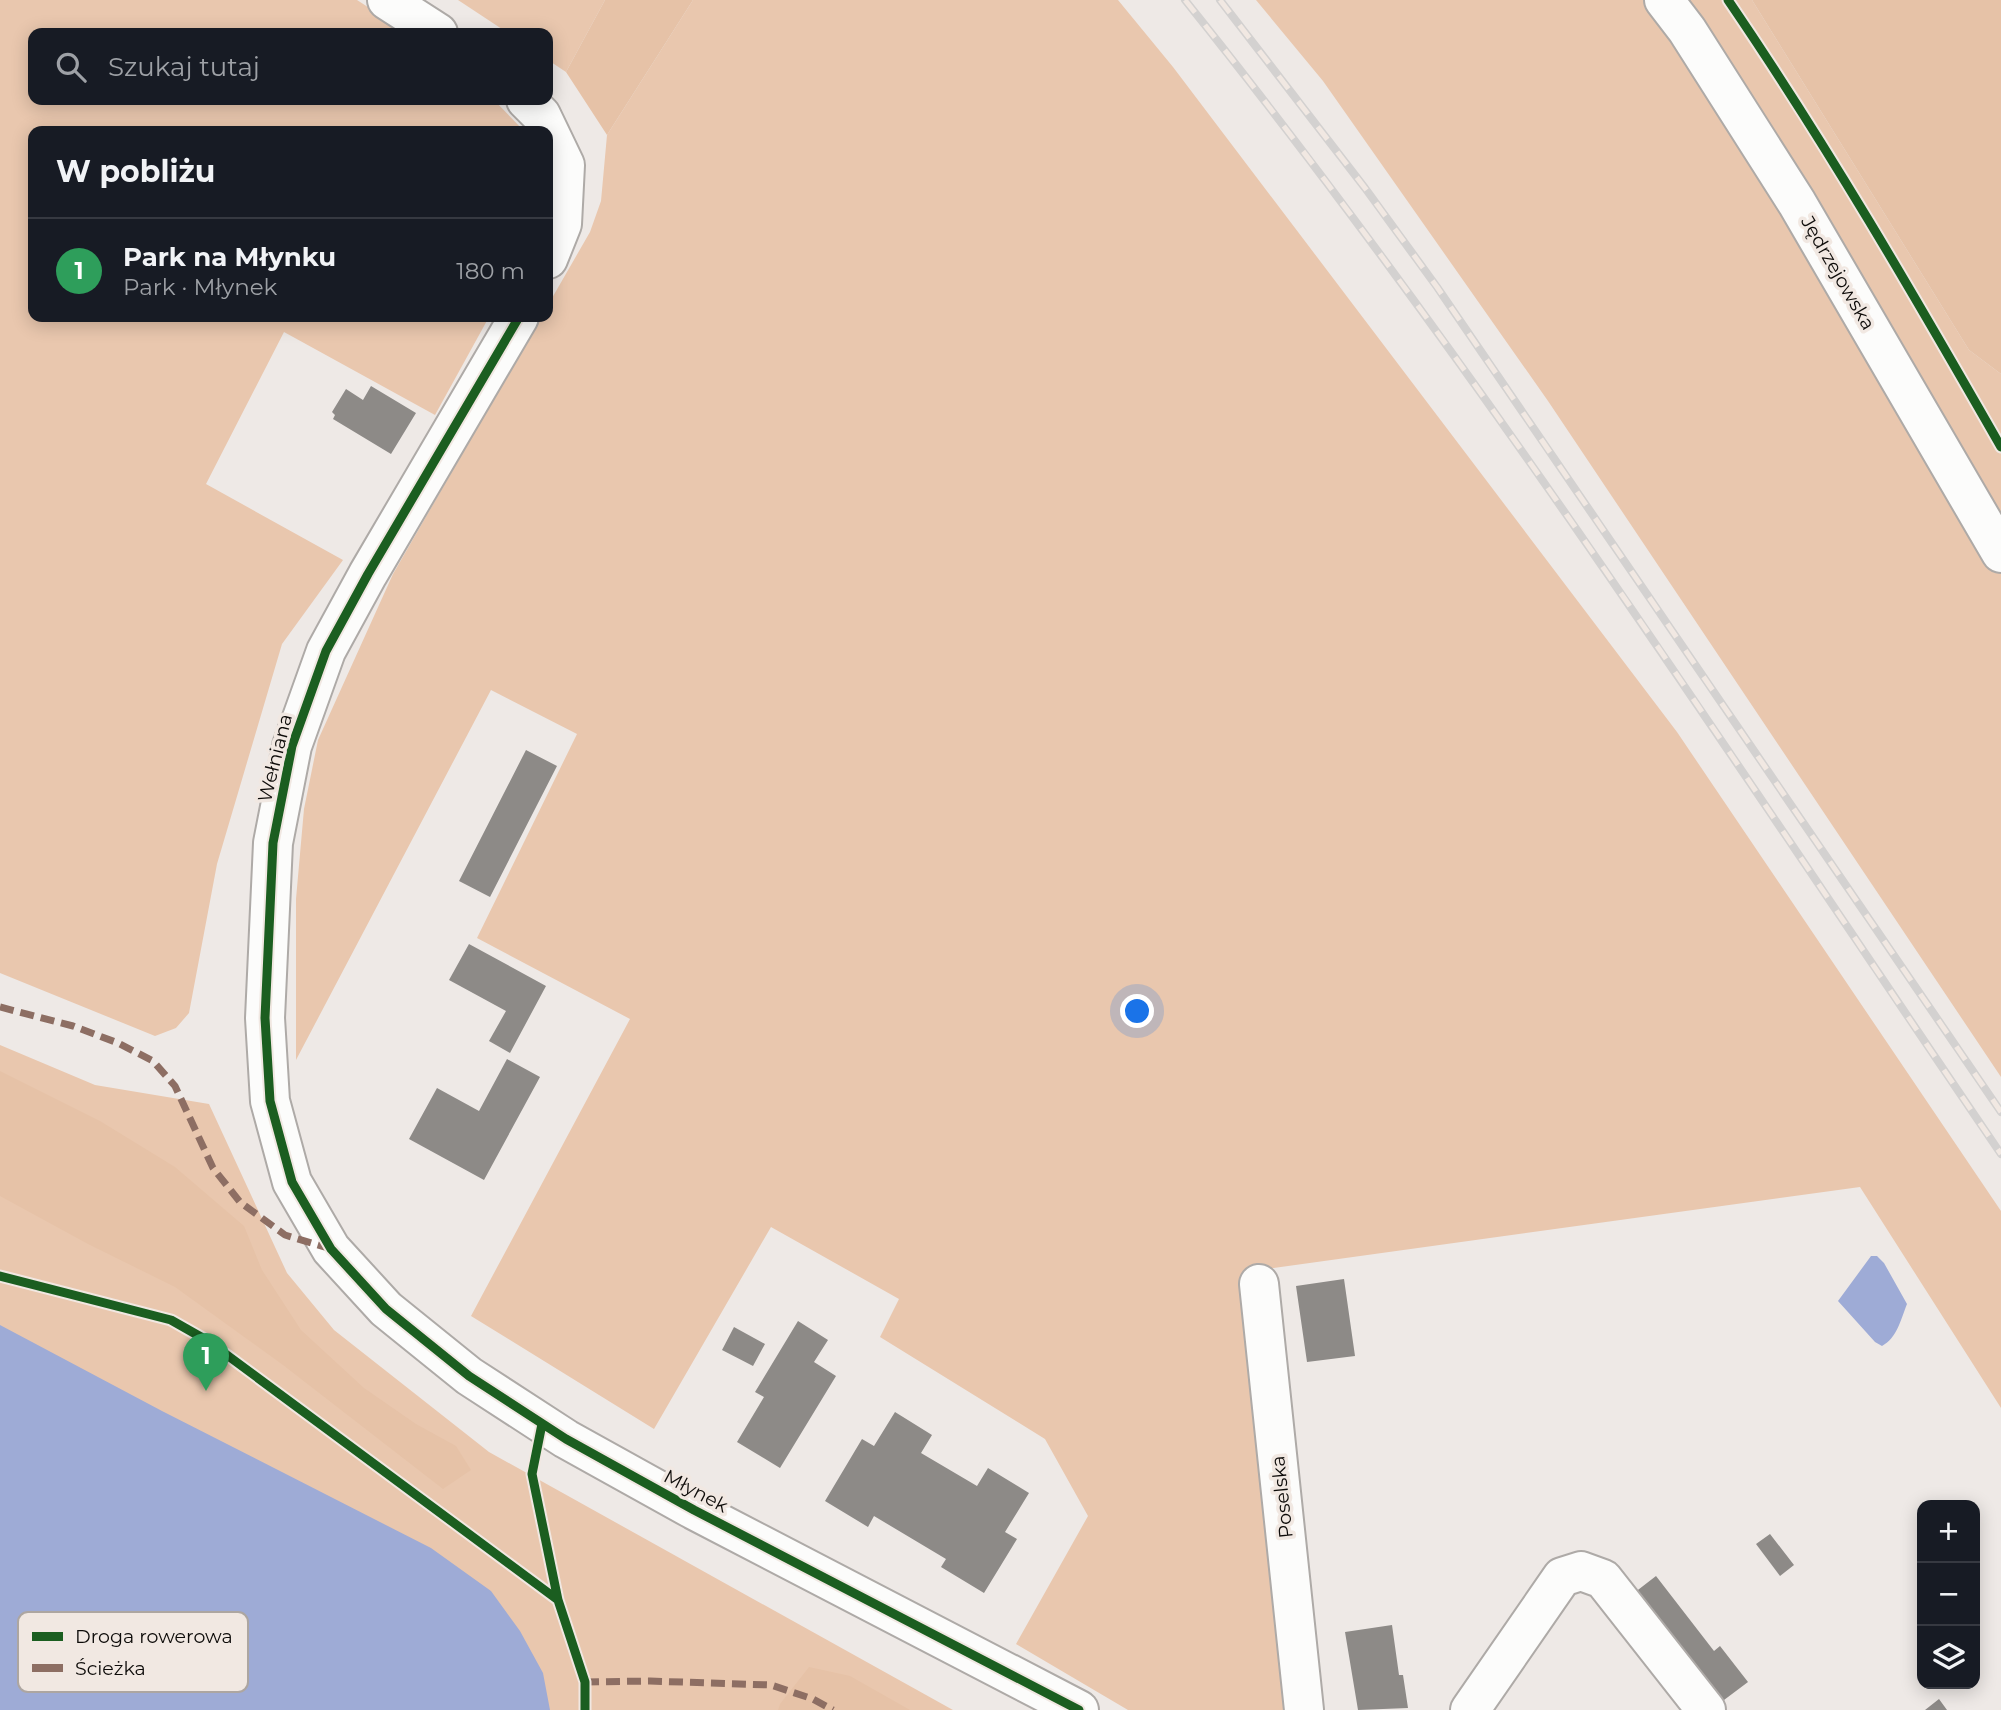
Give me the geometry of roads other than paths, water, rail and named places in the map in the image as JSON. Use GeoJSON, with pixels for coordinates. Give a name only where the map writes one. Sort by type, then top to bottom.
{"type":"FeatureCollection","features":[{"type":"Feature","properties":{"kind":"street"},"geometry":{"type":"LineString","coordinates":[[387,0],[430,28]]}},
{"type":"Feature","properties":{"kind":"street","name":"Jędrzejowska"},"geometry":{"type":"LineString","coordinates":[[1664,0],[1687,30],[1797,203],[2001,553]]}},
{"type":"Feature","properties":{"kind":"street"},"geometry":{"type":"LineString","coordinates":[[531,105],[541,115],[546,126]]}},
{"type":"Feature","properties":{"kind":"street"},"geometry":{"type":"LineString","coordinates":[[553,140],[565,165],[562,224],[553,247]]}},
{"type":"Feature","properties":{"kind":"street","name":"Wełniana"},"geometry":{"type":"LineString","coordinates":[[331,1249],[292,1182],[270,1101],[265,1018],[271,884],[274,843],[292,746],[326,651],[368,574],[516,322]]}},
{"type":"Feature","properties":{"kind":"street","name":"Młynek"},"geometry":{"type":"LineString","coordinates":[[331,1249],[386,1309],[469,1376],[566,1440],[694,1510],[1079,1710]]}},
{"type":"Feature","properties":{"kind":"street","name":"Poselska"},"geometry":{"type":"LineString","coordinates":[[1259,1284],[1304,1710]]}},
{"type":"Feature","properties":{"kind":"street"},"geometry":{"type":"LineString","coordinates":[[1471,1710],[1562,1577],[1581,1571],[1603,1579],[1706,1710]]}},
{"type":"Feature","properties":{"kind":"water"},"geometry":{"type":"Polygon","coordinates":[[[1871,1256],[1877,1256],[1884,1263],[1907,1304],[1895,1333],[1882,1346],[1875,1342],[1838,1301],[1871,1256]]]}},
{"type":"Feature","properties":{"kind":"water"},"geometry":{"type":"Polygon","coordinates":[[[0,1325],[431,1548],[491,1591],[520,1631],[543,1673],[550,1710],[0,1710],[0,1325]]]}},
{"type":"Feature","properties":{"kind":"railway"},"geometry":{"type":"LineString","coordinates":[[1185,0],[1294,139],[1503,424],[2001,1154]]}},
{"type":"Feature","properties":{"kind":"railway"},"geometry":{"type":"LineString","coordinates":[[1220,0],[1365,188],[1437,287],[2001,1112]]}},
{"type":"Feature","properties":{"kind":"place","name":"Park na Młynku"},"geometry":{"type":"Point","coordinates":[206,1391]}}]}
